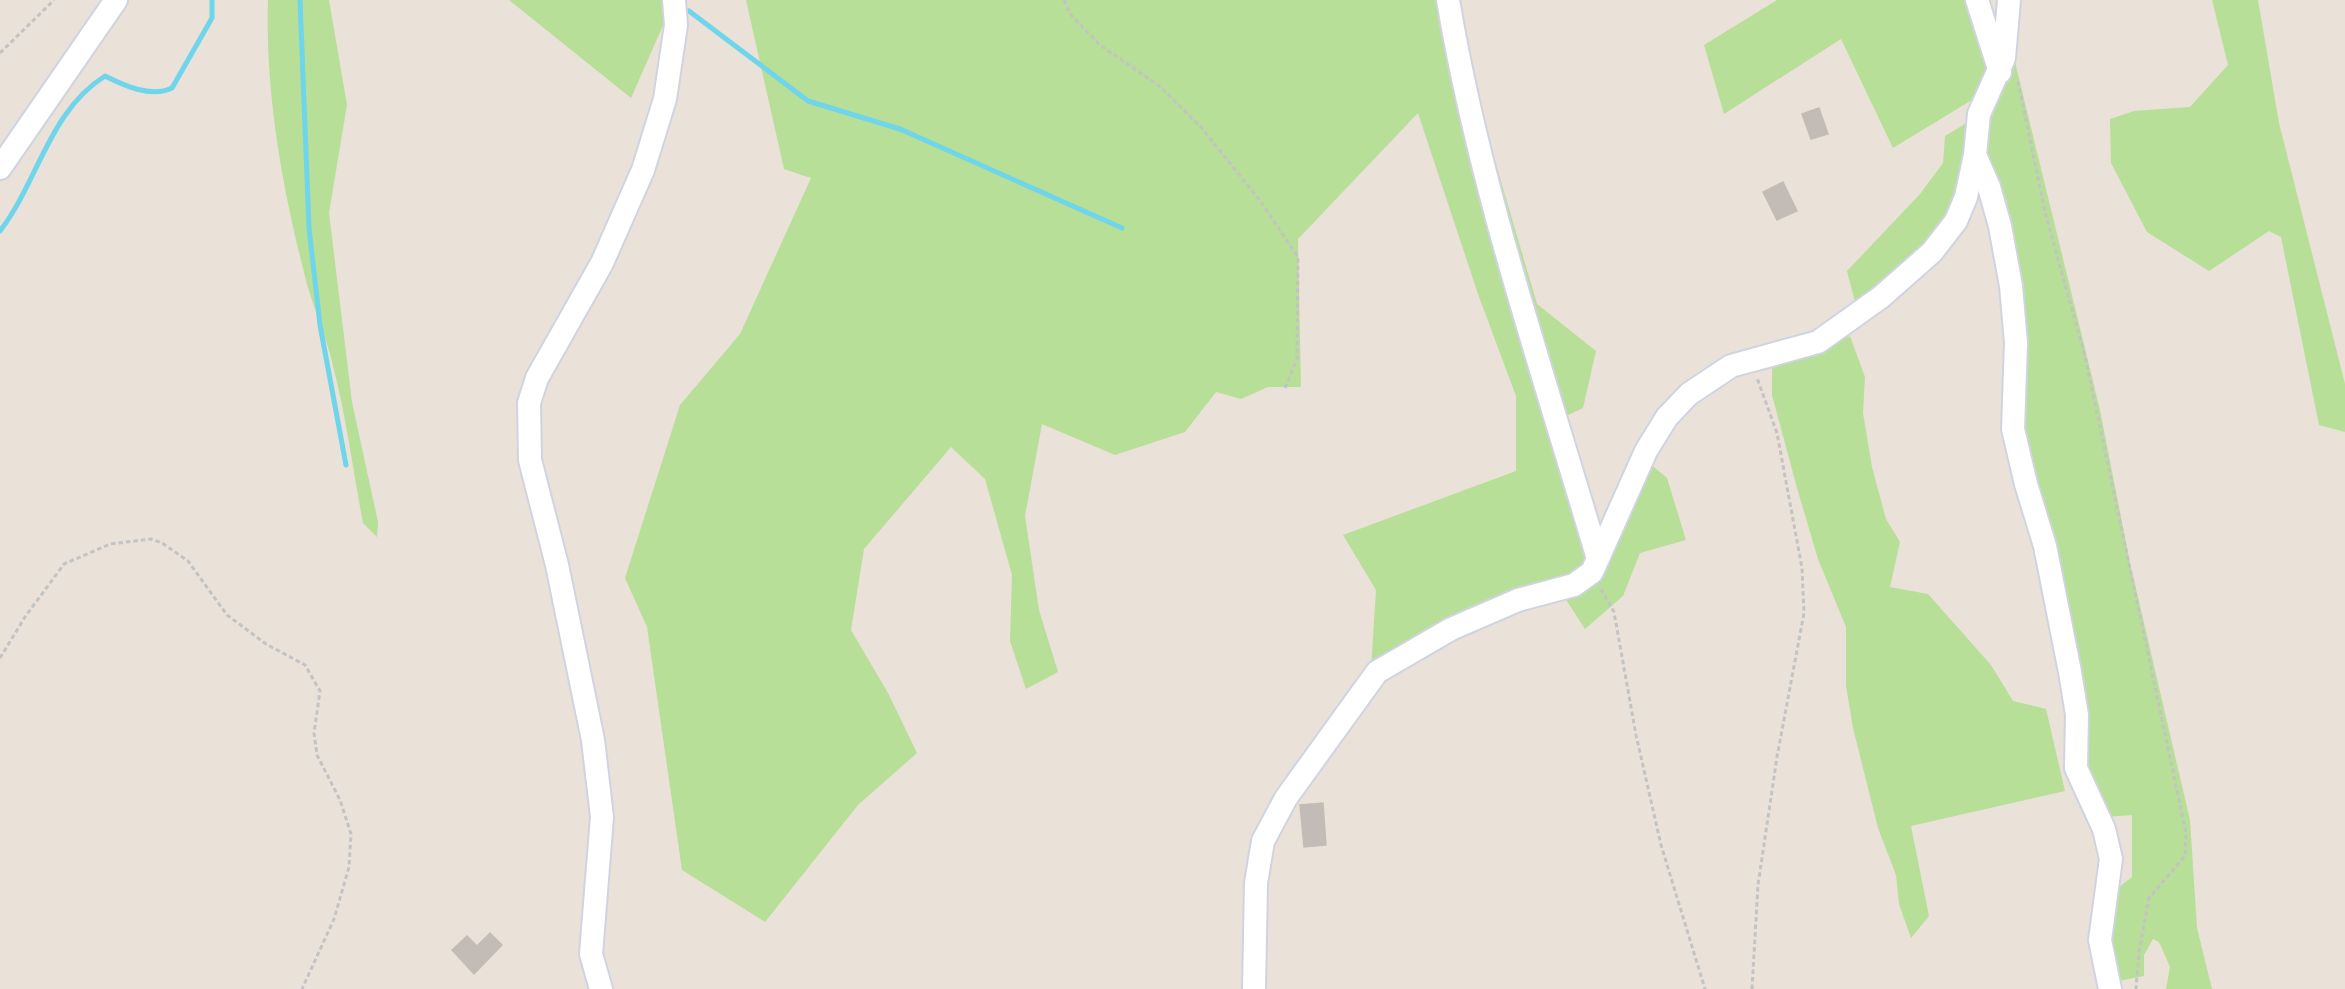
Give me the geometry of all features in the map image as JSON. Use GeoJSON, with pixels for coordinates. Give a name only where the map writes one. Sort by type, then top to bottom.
{"type":"FeatureCollection","features":[{"type":"Feature","properties":{"kind":"street"},"geometry":{"type":"LineString","coordinates":[[0,168],[116,0]]}},
{"type":"Feature","properties":{"kind":"street"},"geometry":{"type":"LineString","coordinates":[[601,989],[591,954],[602,817],[593,740],[557,565],[530,460],[529,403],[537,378],[602,263],[643,170],[665,99],[676,25],[674,0]]}},
{"type":"Feature","properties":{"kind":"street"},"geometry":{"type":"LineString","coordinates":[[1448,0],[1461,78],[1595,566]]}},
{"type":"Feature","properties":{"kind":"street"},"geometry":{"type":"LineString","coordinates":[[1977,0],[2008,73]]}},
{"type":"Feature","properties":{"kind":"street"},"geometry":{"type":"LineString","coordinates":[[1254,989],[1256,883],[1263,841],[1286,798],[1377,672],[1451,629],[1518,600],[1574,585],[1595,566],[1628,484],[1667,417],[1710,378],[1731,366],[1818,342],[1830,335],[1926,258],[1956,221],[1966,197],[1975,155],[1976,124],[1981,108],[2008,73],[2009,0]]}},
{"type":"Feature","properties":{"kind":"street"},"geometry":{"type":"LineString","coordinates":[[1975,155],[1989,187],[2000,226],[2011,286],[2016,343],[2013,429],[2026,484],[2045,546],[2070,672],[2077,715],[2076,768],[2104,829],[2111,859],[2100,940],[2110,989]]}},
{"type":"Feature","properties":{"kind":"path"},"geometry":{"type":"LineString","coordinates":[[0,52],[54,0]]}},
{"type":"Feature","properties":{"kind":"path"},"geometry":{"type":"LineString","coordinates":[[1064,0],[1071,15],[1100,45],[1158,85],[1200,126],[1261,202],[1298,257],[1297,359],[1285,388]]}},
{"type":"Feature","properties":{"kind":"path"},"geometry":{"type":"LineString","coordinates":[[2008,73],[2025,107],[2045,212],[2085,356],[2186,833],[2185,856],[2149,898],[2139,952],[2136,989]]}},
{"type":"Feature","properties":{"kind":"path"},"geometry":{"type":"LineString","coordinates":[[1752,989],[1758,885],[1776,757],[1804,613],[1802,567],[1777,433],[1756,380],[1763,356]]}},
{"type":"Feature","properties":{"kind":"path"},"geometry":{"type":"LineString","coordinates":[[0,658],[25,617],[64,564],[110,544],[151,539],[162,543],[188,561],[227,615],[266,644],[305,665],[320,691],[314,733],[317,755],[339,800],[351,834],[349,867],[334,919],[302,989]]}},
{"type":"Feature","properties":{"kind":"path"},"geometry":{"type":"LineString","coordinates":[[1595,566],[1614,612],[1635,735],[1661,845],[1705,989]]}},
{"type":"Feature","properties":{"kind":"green space"},"geometry":{"type":"Polygon","coordinates":[[[268,0],[329,0],[347,105],[329,213],[352,402],[378,522],[377,537],[363,523],[337,382],[327,342],[307,284],[290,214],[277,143],[269,72],[268,0]]]}},
{"type":"Feature","properties":{"kind":"green space"},"geometry":{"type":"Polygon","coordinates":[[[509,0],[666,0],[668,14],[631,98],[509,0]]]}},
{"type":"Feature","properties":{"kind":"green space"},"geometry":{"type":"Polygon","coordinates":[[[746,0],[1457,0],[1476,96],[1537,304],[1596,351],[1583,408],[1564,417],[1598,527],[1634,450],[1667,478],[1686,540],[1640,553],[1623,596],[1585,629],[1556,584],[1371,670],[1376,590],[1343,535],[1516,471],[1516,396],[1478,294],[1418,113],[1298,239],[1301,387],[1268,387],[1241,399],[1216,392],[1185,432],[1115,455],[1042,424],[1025,516],[1039,610],[1058,672],[1026,689],[1010,641],[1012,575],[985,479],[951,447],[864,549],[851,630],[888,693],[917,753],[858,805],[765,922],[682,870],[647,627],[625,578],[680,405],[740,334],[811,178],[784,169],[746,0]]]}},
{"type":"Feature","properties":{"kind":"green space"},"geometry":{"type":"Polygon","coordinates":[[[1777,0],[1974,0],[1993,74],[1980,95],[1893,148],[1841,39],[1724,114],[1704,45],[1777,0]]]}},
{"type":"Feature","properties":{"kind":"green space"},"geometry":{"type":"Polygon","coordinates":[[[2212,0],[2258,0],[2279,123],[2345,384],[2345,432],[2319,425],[2281,237],[2269,231],[2209,271],[2147,232],[2111,163],[2110,119],[2134,111],[2190,107],[2228,65],[2212,0]]]}},
{"type":"Feature","properties":{"kind":"green space"},"geometry":{"type":"Polygon","coordinates":[[[2014,58],[2100,410],[2130,563],[2190,820],[2197,928],[2212,989],[2166,989],[2170,967],[2159,942],[2153,939],[2144,955],[2144,976],[2113,982],[2106,940],[2110,894],[2132,877],[2132,815],[2106,817],[2080,777],[2020,452],[2007,201],[1983,144],[1985,116],[2014,58]]]}},
{"type":"Feature","properties":{"kind":"green space"},"geometry":{"type":"Polygon","coordinates":[[[1968,122],[1965,156],[1959,185],[1937,229],[1922,247],[1856,306],[1847,271],[1920,194],[1943,163],[1945,136],[1968,122]]]}},
{"type":"Feature","properties":{"kind":"green space"},"geometry":{"type":"Polygon","coordinates":[[[1850,336],[1865,377],[1863,413],[1872,467],[1886,519],[1900,542],[1890,587],[1928,594],[1991,665],[2013,701],[2046,709],[2065,791],[1911,826],[1929,916],[1911,938],[1899,904],[1896,875],[1878,828],[1853,728],[1846,686],[1846,627],[1818,559],[1772,395],[1772,362],[1829,345],[1850,336]]]}},
{"type":"Feature","properties":{"kind":"building"},"geometry":{"type":"Polygon","coordinates":[[[1819,108],[1828,134],[1811,139],[1802,114],[1819,108]]]}},
{"type":"Feature","properties":{"kind":"building"},"geometry":{"type":"Polygon","coordinates":[[[1783,182],[1797,211],[1777,220],[1763,192],[1783,182]]]}},
{"type":"Feature","properties":{"kind":"building"},"geometry":{"type":"Polygon","coordinates":[[[1323,803],[1326,845],[1304,847],[1300,805],[1323,803]]]}},
{"type":"Feature","properties":{"kind":"building"},"geometry":{"type":"Polygon","coordinates":[[[490,933],[502,945],[474,974],[452,950],[467,936],[477,946],[490,933]]]}},
{"type":"Feature","properties":{"kind":"waterway"},"geometry":{"type":"LineString","coordinates":[[0,231],[25,191],[46,148],[70,108],[105,76],[138,90],[155,92],[172,88],[212,18],[212,0]]}},
{"type":"Feature","properties":{"kind":"waterway"},"geometry":{"type":"LineString","coordinates":[[300,0],[309,228],[320,325],[346,465]]}},
{"type":"Feature","properties":{"kind":"waterway"},"geometry":{"type":"LineString","coordinates":[[689,11],[808,101],[900,129],[1122,228]]}}]}
